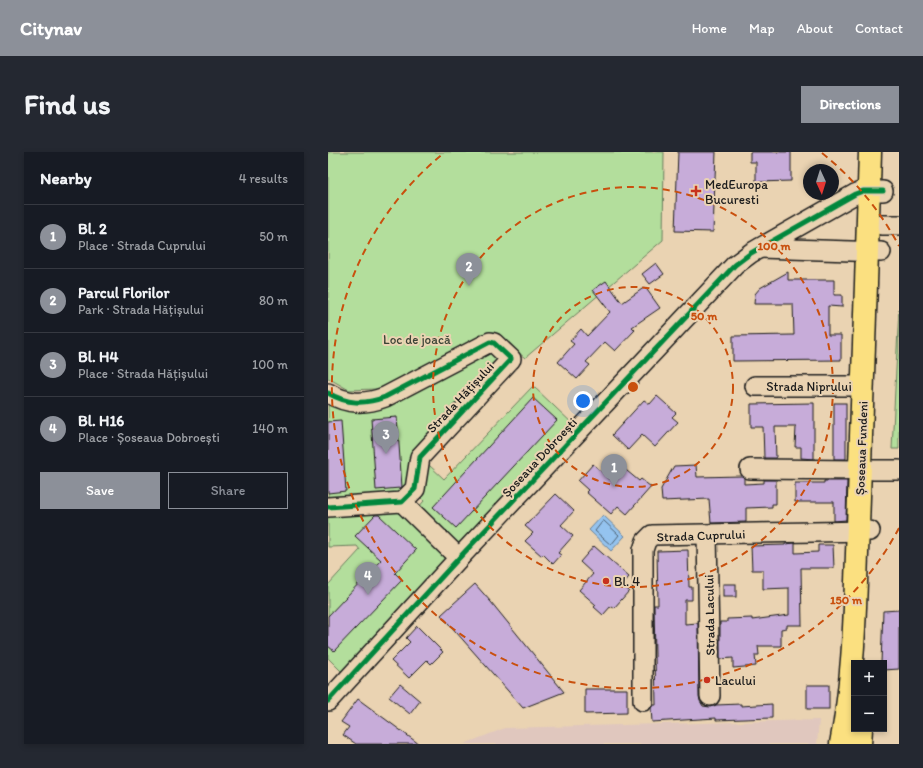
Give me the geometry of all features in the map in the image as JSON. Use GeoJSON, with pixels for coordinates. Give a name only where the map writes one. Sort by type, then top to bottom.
{"type":"FeatureCollection","features":[{"type":"Feature","properties":{"kind":"main road","name":"Șoseaua Fundeni"},"geometry":{"type":"LineString","coordinates":[[841,744],[848,711],[850,691],[864,531],[867,470],[876,191],[870,152]]}},
{"type":"Feature","properties":{"kind":"main road","name":"Șoseaua Fundeni"},"geometry":{"type":"LineString","coordinates":[[867,470],[863,386],[874,252],[890,225],[876,191],[885,152]]}},
{"type":"Feature","properties":{"kind":"main road","name":"Șoseaua Fundeni"},"geometry":{"type":"LineString","coordinates":[[864,531],[864,660]]}},
{"type":"Feature","properties":{"kind":"main road"},"geometry":{"type":"LineString","coordinates":[[860,744],[861,732]]}},
{"type":"Feature","properties":{"kind":"street","name":"Șoseaua Dobroești"},"geometry":{"type":"LineString","coordinates":[[328,701],[727,272],[744,258],[760,248],[855,194],[876,191]]}},
{"type":"Feature","properties":{"kind":"street"},"geometry":{"type":"LineString","coordinates":[[760,248],[874,252]]}},
{"type":"Feature","properties":{"kind":"street","name":"Strada Hățișului"},"geometry":{"type":"LineString","coordinates":[[328,393],[353,403],[374,401],[385,397],[490,342],[494,343],[510,359],[420,457],[414,489],[402,502]]}},
{"type":"Feature","properties":{"kind":"street","name":"Strada Niprului"},"geometry":{"type":"LineString","coordinates":[[755,386],[863,386]]}},
{"type":"Feature","properties":{"kind":"street"},"geometry":{"type":"LineString","coordinates":[[750,469],[899,470]]}},
{"type":"Feature","properties":{"kind":"street"},"geometry":{"type":"LineString","coordinates":[[328,507],[402,502],[460,558]]}},
{"type":"Feature","properties":{"kind":"street","name":"Strada Cuprului"},"geometry":{"type":"LineString","coordinates":[[643,701],[643,550],[646,541],[652,535],[864,531]]}},
{"type":"Feature","properties":{"kind":"street","name":"Strada Lacului"},"geometry":{"type":"LineString","coordinates":[[707,534],[710,696]]}},
{"type":"Feature","properties":{"kind":"shaded area"},"geometry":{"type":"Polygon","coordinates":[[[819,720],[817,744],[464,744],[505,728],[819,720]]]}},
{"type":"Feature","properties":{"kind":"green space","name":"Loc de joacă"},"geometry":{"type":"Polygon","coordinates":[[[328,152],[664,152],[663,240],[525,358],[494,332],[395,384],[375,389],[349,390],[328,378],[328,152]]]}},
{"type":"Feature","properties":{"kind":"green space"},"geometry":{"type":"Polygon","coordinates":[[[899,309],[899,449],[892,449],[899,309]]]}},
{"type":"Feature","properties":{"kind":"green space"},"geometry":{"type":"Polygon","coordinates":[[[491,347],[502,357],[414,451],[444,479],[533,386],[575,426],[460,549],[417,509],[424,501],[416,493],[328,499],[328,403],[339,409],[360,411],[491,347]]]}},
{"type":"Feature","properties":{"kind":"green space"},"geometry":{"type":"Polygon","coordinates":[[[398,509],[450,559],[344,674],[328,658],[328,585],[360,550],[357,546],[328,547],[328,514],[398,509]]]}},
{"type":"Feature","properties":{"kind":"water"},"geometry":{"type":"Polygon","coordinates":[[[603,515],[625,536],[611,551],[589,530],[603,515]]]}},
{"type":"Feature","properties":{"kind":"building","name":"MedEuropa Bucuresti"},"geometry":{"type":"Polygon","coordinates":[[[678,152],[716,152],[713,232],[675,231],[678,152]]]}},
{"type":"Feature","properties":{"kind":"building"},"geometry":{"type":"Polygon","coordinates":[[[750,152],[791,152],[791,181],[756,182],[756,162],[750,162],[750,152]]]}},
{"type":"Feature","properties":{"kind":"building"},"geometry":{"type":"Polygon","coordinates":[[[656,263],[664,274],[650,284],[642,274],[656,263]]]}},
{"type":"Feature","properties":{"kind":"building"},"geometry":{"type":"Polygon","coordinates":[[[788,272],[788,280],[834,280],[834,295],[842,295],[842,307],[828,306],[828,335],[841,335],[841,360],[733,361],[733,336],[794,335],[793,304],[754,304],[755,294],[760,288],[788,272]]]}},
{"type":"Feature","properties":{"kind":"building"},"geometry":{"type":"Polygon","coordinates":[[[606,281],[622,303],[645,287],[660,308],[632,327],[635,330],[615,351],[605,342],[586,362],[590,365],[577,379],[558,362],[574,344],[570,341],[581,329],[587,336],[610,312],[593,290],[606,281]]]}},
{"type":"Feature","properties":{"kind":"building"},"geometry":{"type":"Polygon","coordinates":[[[657,396],[676,413],[672,417],[678,422],[655,447],[642,435],[628,450],[612,435],[644,400],[650,404],[657,396]]]}},
{"type":"Feature","properties":{"kind":"building"},"geometry":{"type":"Polygon","coordinates":[[[533,398],[557,420],[456,528],[433,507],[533,398]]]}},
{"type":"Feature","properties":{"kind":"building"},"geometry":{"type":"Polygon","coordinates":[[[814,403],[814,459],[801,458],[801,447],[795,447],[796,427],[775,427],[776,458],[764,458],[763,427],[751,427],[751,404],[814,403]]]}},
{"type":"Feature","properties":{"kind":"building"},"geometry":{"type":"Polygon","coordinates":[[[834,403],[846,403],[846,459],[834,459],[834,403]]]}},
{"type":"Feature","properties":{"kind":"building"},"geometry":{"type":"Polygon","coordinates":[[[397,417],[402,487],[376,490],[371,419],[397,417]]]}},
{"type":"Feature","properties":{"kind":"building"},"geometry":{"type":"Polygon","coordinates":[[[341,421],[346,491],[328,493],[328,422],[341,421]]]}},
{"type":"Feature","properties":{"kind":"building"},"geometry":{"type":"Polygon","coordinates":[[[593,464],[610,479],[621,466],[639,481],[641,479],[651,487],[627,514],[618,506],[611,514],[586,492],[588,490],[578,481],[593,464]]]}},
{"type":"Feature","properties":{"kind":"building"},"geometry":{"type":"Polygon","coordinates":[[[696,465],[697,477],[742,476],[744,478],[744,484],[764,483],[764,480],[776,480],[776,504],[772,504],[772,507],[746,508],[746,522],[711,523],[709,499],[662,501],[661,489],[674,466],[696,465]]]}},
{"type":"Feature","properties":{"kind":"building"},"geometry":{"type":"Polygon","coordinates":[[[824,481],[847,481],[846,520],[834,521],[834,502],[795,502],[795,483],[824,483],[824,481]]]}},
{"type":"Feature","properties":{"kind":"building"},"geometry":{"type":"Polygon","coordinates":[[[556,494],[574,511],[561,525],[573,536],[558,553],[561,555],[553,564],[543,554],[542,556],[525,541],[533,533],[525,526],[556,494]]]}},
{"type":"Feature","properties":{"kind":"building"},"geometry":{"type":"Polygon","coordinates":[[[375,515],[379,515],[416,550],[395,573],[402,580],[334,651],[328,646],[328,616],[381,560],[355,536],[375,515]]]}},
{"type":"Feature","properties":{"kind":"building"},"geometry":{"type":"Polygon","coordinates":[[[795,543],[795,553],[818,552],[818,545],[833,545],[834,568],[801,568],[802,625],[787,625],[787,628],[781,629],[781,646],[758,646],[759,655],[755,655],[756,666],[733,668],[733,658],[720,659],[720,622],[727,622],[727,619],[752,618],[752,620],[789,615],[789,588],[763,589],[763,570],[752,570],[751,546],[785,545],[795,543]]]}},
{"type":"Feature","properties":{"kind":"building","name":"Bl. 4"},"geometry":{"type":"Polygon","coordinates":[[[594,546],[629,577],[622,585],[629,591],[614,608],[611,606],[603,615],[594,607],[596,605],[579,590],[593,574],[580,562],[594,546]]]}},
{"type":"Feature","properties":{"kind":"building"},"geometry":{"type":"Polygon","coordinates":[[[688,550],[689,587],[692,587],[692,600],[685,600],[685,624],[698,623],[700,701],[703,706],[710,707],[716,705],[741,704],[741,706],[772,704],[772,718],[716,720],[716,718],[652,722],[651,708],[653,705],[656,705],[654,605],[658,605],[657,551],[688,550]]]}},
{"type":"Feature","properties":{"kind":"building"},"geometry":{"type":"Polygon","coordinates":[[[475,584],[564,692],[523,708],[441,615],[475,584]]]}},
{"type":"Feature","properties":{"kind":"building"},"geometry":{"type":"Polygon","coordinates":[[[723,584],[736,584],[736,597],[723,597],[723,584]]]}},
{"type":"Feature","properties":{"kind":"building"},"geometry":{"type":"Polygon","coordinates":[[[899,610],[899,669],[887,670],[887,660],[881,660],[883,611],[899,610]]]}},
{"type":"Feature","properties":{"kind":"building"},"geometry":{"type":"Polygon","coordinates":[[[417,626],[443,652],[431,664],[427,660],[409,678],[391,661],[410,642],[406,638],[417,626]]]}},
{"type":"Feature","properties":{"kind":"building"},"geometry":{"type":"Polygon","coordinates":[[[400,684],[420,701],[410,714],[389,697],[400,684]]]}},
{"type":"Feature","properties":{"kind":"building"},"geometry":{"type":"Polygon","coordinates":[[[807,685],[829,685],[829,709],[807,709],[807,685]]]}},
{"type":"Feature","properties":{"kind":"building"},"geometry":{"type":"Polygon","coordinates":[[[585,689],[627,689],[627,713],[585,714],[585,689]]]}},
{"type":"Feature","properties":{"kind":"building"},"geometry":{"type":"Polygon","coordinates":[[[358,699],[419,744],[356,744],[343,735],[349,727],[341,722],[358,699]]]}},
{"type":"Feature","properties":{"kind":"cycle path"},"geometry":{"type":"LineString","coordinates":[[328,701],[459,558],[735,265],[751,253],[855,194],[863,191],[883,191]]}},
{"type":"Feature","properties":{"kind":"cycle path"},"geometry":{"type":"LineString","coordinates":[[328,393],[335,397],[349,401],[363,402],[377,400],[490,342],[494,343],[511,359],[420,457],[415,489],[402,502],[328,507]]}},
{"type":"Feature","properties":{"kind":"place","name":"MedEuropa Bucuresti"},"geometry":{"type":"Point","coordinates":[696,191]}},
{"type":"Feature","properties":{"kind":"place","name":"Parcul Florilor"},"geometry":{"type":"Point","coordinates":[469,286]}},
{"type":"Feature","properties":{"kind":"place","name":"Bl. H4"},"geometry":{"type":"Point","coordinates":[386,454]}},
{"type":"Feature","properties":{"kind":"place","name":"Bl. 2"},"geometry":{"type":"Point","coordinates":[614,487]}},
{"type":"Feature","properties":{"kind":"place","name":"Bl. 4"},"geometry":{"type":"Point","coordinates":[606,581]}},
{"type":"Feature","properties":{"kind":"place","name":"Bl. H16"},"geometry":{"type":"Point","coordinates":[368,595]}},
{"type":"Feature","properties":{"kind":"place","name":"Lacului"},"geometry":{"type":"Point","coordinates":[707,680]}}]}
